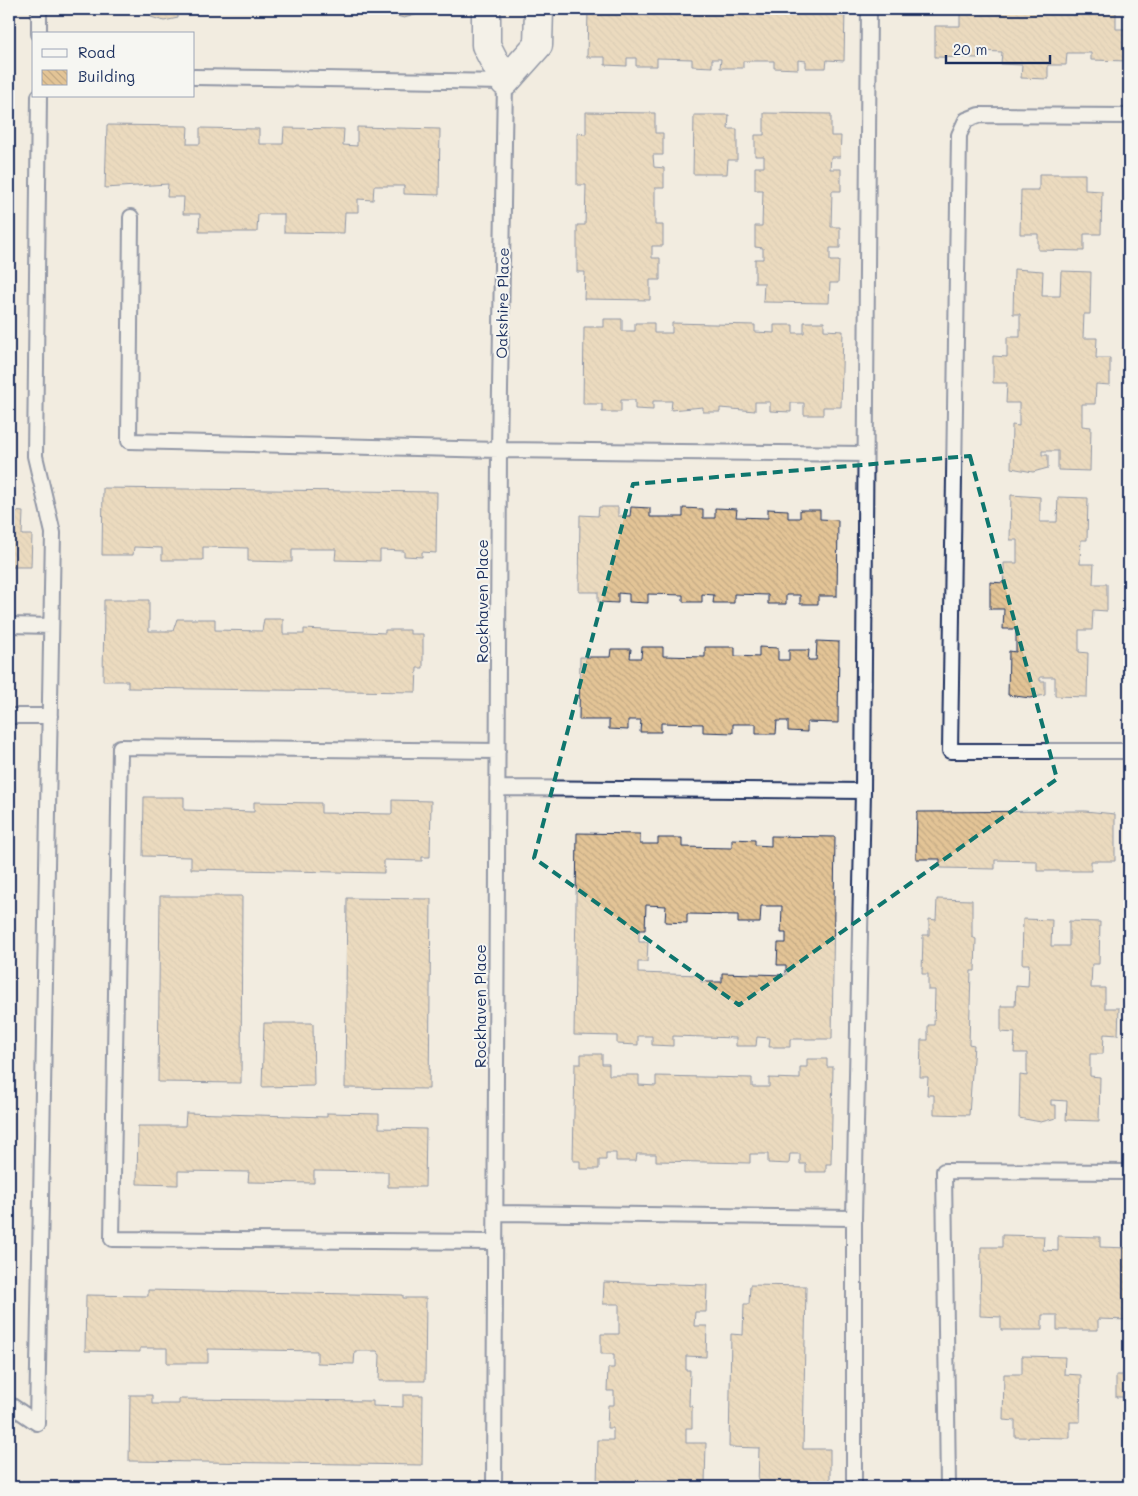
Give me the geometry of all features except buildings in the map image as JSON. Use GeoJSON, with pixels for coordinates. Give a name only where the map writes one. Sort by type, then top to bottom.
{"type":"FeatureCollection","features":[{"type":"Feature","properties":{"kind":"street","name":"Oakshire Place"},"geometry":{"type":"LineString","coordinates":[[486,9],[486,45],[505,82]]}},
{"type":"Feature","properties":{"kind":"street"},"geometry":{"type":"LineString","coordinates":[[505,82],[538,45],[539,9]]}},
{"type":"Feature","properties":{"kind":"lane"},"geometry":{"type":"LineString","coordinates":[[39,32],[40,9]]}},
{"type":"Feature","properties":{"kind":"lane"},"geometry":{"type":"LineString","coordinates":[[854,1487],[854,1218],[863,791],[870,9]]}},
{"type":"Feature","properties":{"kind":"lane"},"geometry":{"type":"LineString","coordinates":[[195,77],[505,82]]}},
{"type":"Feature","properties":{"kind":"lane","name":"Oakshire Place"},"geometry":{"type":"LineString","coordinates":[[499,524],[505,82]]}},
{"type":"Feature","properties":{"kind":"lane"},"geometry":{"type":"LineString","coordinates":[[9,1404],[37,1423],[53,533],[36,456],[39,98]]}},
{"type":"Feature","properties":{"kind":"lane"},"geometry":{"type":"LineString","coordinates":[[1129,116],[979,115],[966,120],[959,135],[950,751],[1129,751]]}},
{"type":"Feature","properties":{"kind":"lane"},"geometry":{"type":"LineString","coordinates":[[131,217],[129,441],[499,450],[865,454]]}},
{"type":"Feature","properties":{"kind":"lane","name":"Rockhaven Place"},"geometry":{"type":"LineString","coordinates":[[494,1487],[499,524]]}},
{"type":"Feature","properties":{"kind":"lane"},"geometry":{"type":"LineString","coordinates":[[9,625],[52,626]]}},
{"type":"Feature","properties":{"kind":"lane"},"geometry":{"type":"LineString","coordinates":[[9,716],[50,716]]}},
{"type":"Feature","properties":{"kind":"lane"},"geometry":{"type":"LineString","coordinates":[[495,1242],[112,1239],[120,747],[498,751]]}},
{"type":"Feature","properties":{"kind":"lane"},"geometry":{"type":"LineString","coordinates":[[498,788],[863,791]]}},
{"type":"Feature","properties":{"kind":"lane"},"geometry":{"type":"LineString","coordinates":[[948,1487],[944,1171],[1129,1172]]}},
{"type":"Feature","properties":{"kind":"lane"},"geometry":{"type":"LineString","coordinates":[[496,1213],[854,1218]]}},
{"type":"Feature","properties":{"kind":"highlighted area"},"geometry":{"type":"Polygon","coordinates":[[[970,456],[1057,779],[739,1005],[534,858],[633,484],[970,456]]]}}]}
